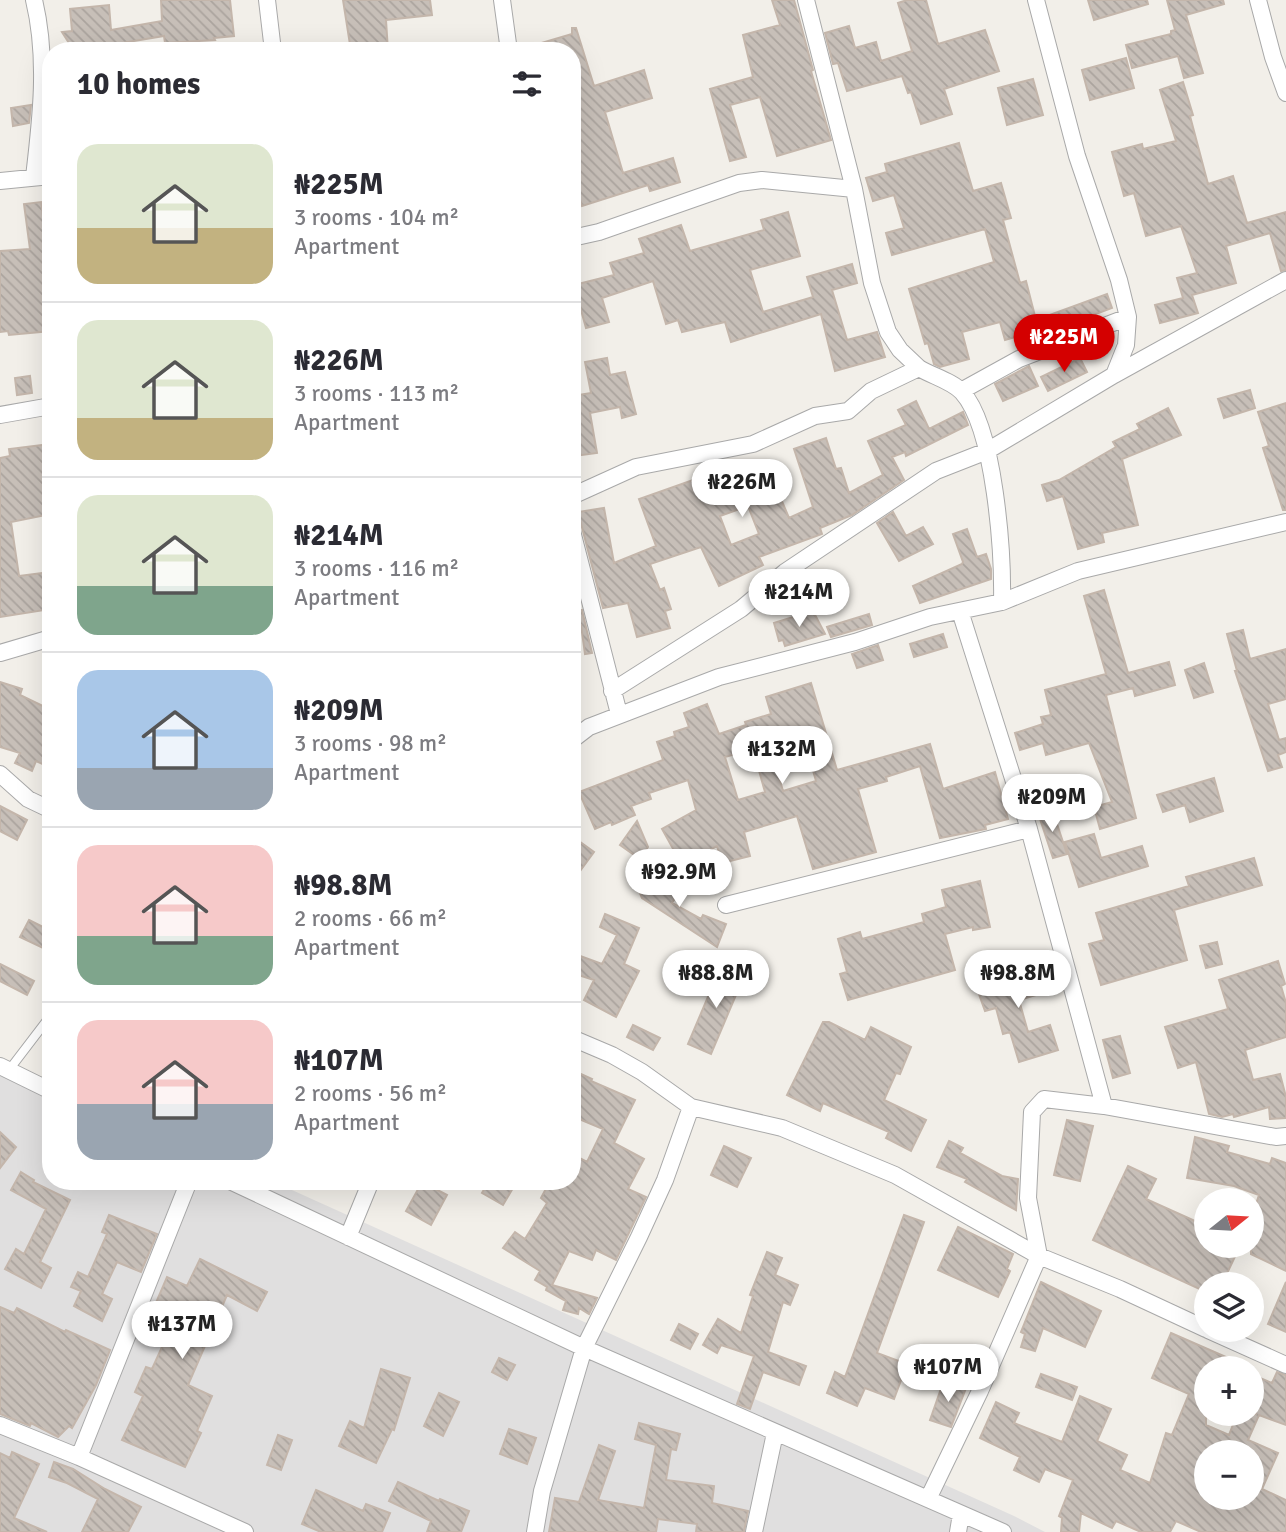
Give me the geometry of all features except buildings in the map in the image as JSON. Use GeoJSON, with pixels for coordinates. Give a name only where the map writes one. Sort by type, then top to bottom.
{"type":"FeatureCollection","features":[{"type":"Feature","properties":{"kind":"street"},"geometry":{"type":"LineString","coordinates":[[34,0],[38,16],[42,86]]}},
{"type":"Feature","properties":{"kind":"street"},"geometry":{"type":"LineString","coordinates":[[267,0],[272,42]]}},
{"type":"Feature","properties":{"kind":"street"},"geometry":{"type":"LineString","coordinates":[[502,0],[508,42]]}},
{"type":"Feature","properties":{"kind":"street"},"geometry":{"type":"LineString","coordinates":[[806,0],[854,189],[872,283],[888,332],[900,351],[919,368],[961,391],[972,409],[987,452],[1000,529],[1002,602]]}},
{"type":"Feature","properties":{"kind":"street"},"geometry":{"type":"LineString","coordinates":[[1036,0],[1077,156],[1119,281],[1128,317],[1126,345],[1114,375]]}},
{"type":"Feature","properties":{"kind":"street"},"geometry":{"type":"LineString","coordinates":[[1258,0],[1286,93]]}},
{"type":"Feature","properties":{"kind":"street"},"geometry":{"type":"LineString","coordinates":[[0,181],[42,176]]}},
{"type":"Feature","properties":{"kind":"street"},"geometry":{"type":"LineString","coordinates":[[581,238],[739,184],[762,180],[854,189]]}},
{"type":"Feature","properties":{"kind":"street"},"geometry":{"type":"LineString","coordinates":[[612,691],[741,609],[785,572],[936,471],[987,452],[1114,375],[1286,281]]}},
{"type":"Feature","properties":{"kind":"street"},"geometry":{"type":"LineString","coordinates":[[961,391],[1019,359],[1128,317]]}},
{"type":"Feature","properties":{"kind":"street"},"geometry":{"type":"LineString","coordinates":[[581,492],[636,467],[753,444],[815,416],[848,411],[871,391],[919,368]]}},
{"type":"Feature","properties":{"kind":"street"},"geometry":{"type":"LineString","coordinates":[[0,415],[42,408]]}},
{"type":"Feature","properties":{"kind":"street"},"geometry":{"type":"LineString","coordinates":[[581,733],[619,714],[719,677],[855,642],[930,617],[1002,602],[1079,571],[1286,522]]}},
{"type":"Feature","properties":{"kind":"street"},"geometry":{"type":"LineString","coordinates":[[581,566],[619,714]]}},
{"type":"Feature","properties":{"kind":"street"},"geometry":{"type":"LineString","coordinates":[[960,611],[1029,830],[1104,1106]]}},
{"type":"Feature","properties":{"kind":"street"},"geometry":{"type":"LineString","coordinates":[[0,653],[42,641]]}},
{"type":"Feature","properties":{"kind":"street"},"geometry":{"type":"LineString","coordinates":[[0,774],[28,799],[42,806]]}},
{"type":"Feature","properties":{"kind":"street"},"geometry":{"type":"LineString","coordinates":[[726,905],[1029,830]]}},
{"type":"Feature","properties":{"kind":"street"},"geometry":{"type":"LineString","coordinates":[[581,1042],[642,1072],[691,1107],[782,1128],[895,1175],[1039,1256],[1120,1289],[1194,1324]]}},
{"type":"Feature","properties":{"kind":"street"},"geometry":{"type":"LineString","coordinates":[[4,1068],[42,1087]]}},
{"type":"Feature","properties":{"kind":"street"},"geometry":{"type":"LineString","coordinates":[[928,1499],[980,1391],[1039,1256],[1028,1198],[1032,1112],[1044,1099],[1104,1106],[1276,1137],[1286,1136]]}},
{"type":"Feature","properties":{"kind":"street"},"geometry":{"type":"LineString","coordinates":[[535,1532],[541,1491],[584,1348],[660,1192],[691,1107]]}},
{"type":"Feature","properties":{"kind":"street"},"geometry":{"type":"LineString","coordinates":[[79,1457],[185,1190]]}},
{"type":"Feature","properties":{"kind":"street"},"geometry":{"type":"LineString","coordinates":[[249,1190],[584,1348],[1003,1532]]}},
{"type":"Feature","properties":{"kind":"street"},"geometry":{"type":"LineString","coordinates":[[348,1237],[367,1190]]}},
{"type":"Feature","properties":{"kind":"street"},"geometry":{"type":"LineString","coordinates":[[1234,1342],[1286,1365]]}},
{"type":"Feature","properties":{"kind":"street"},"geometry":{"type":"LineString","coordinates":[[0,1425],[79,1457],[246,1532]]}},
{"type":"Feature","properties":{"kind":"street"},"geometry":{"type":"LineString","coordinates":[[754,1532],[775,1433]]}},
{"type":"Feature","properties":{"kind":"street"},"geometry":{"type":"LineString","coordinates":[[958,1532],[961,1514]]}},
{"type":"Feature","properties":{"kind":"lane"},"geometry":{"type":"LineString","coordinates":[[4,1068],[42,1025]]}},
{"type":"Feature","properties":{"kind":"shaded area"},"geometry":{"type":"Polygon","coordinates":[[[0,1059],[42,1078],[42,1190],[292,1190],[1045,1532],[0,1532],[0,1059]]]}}]}
